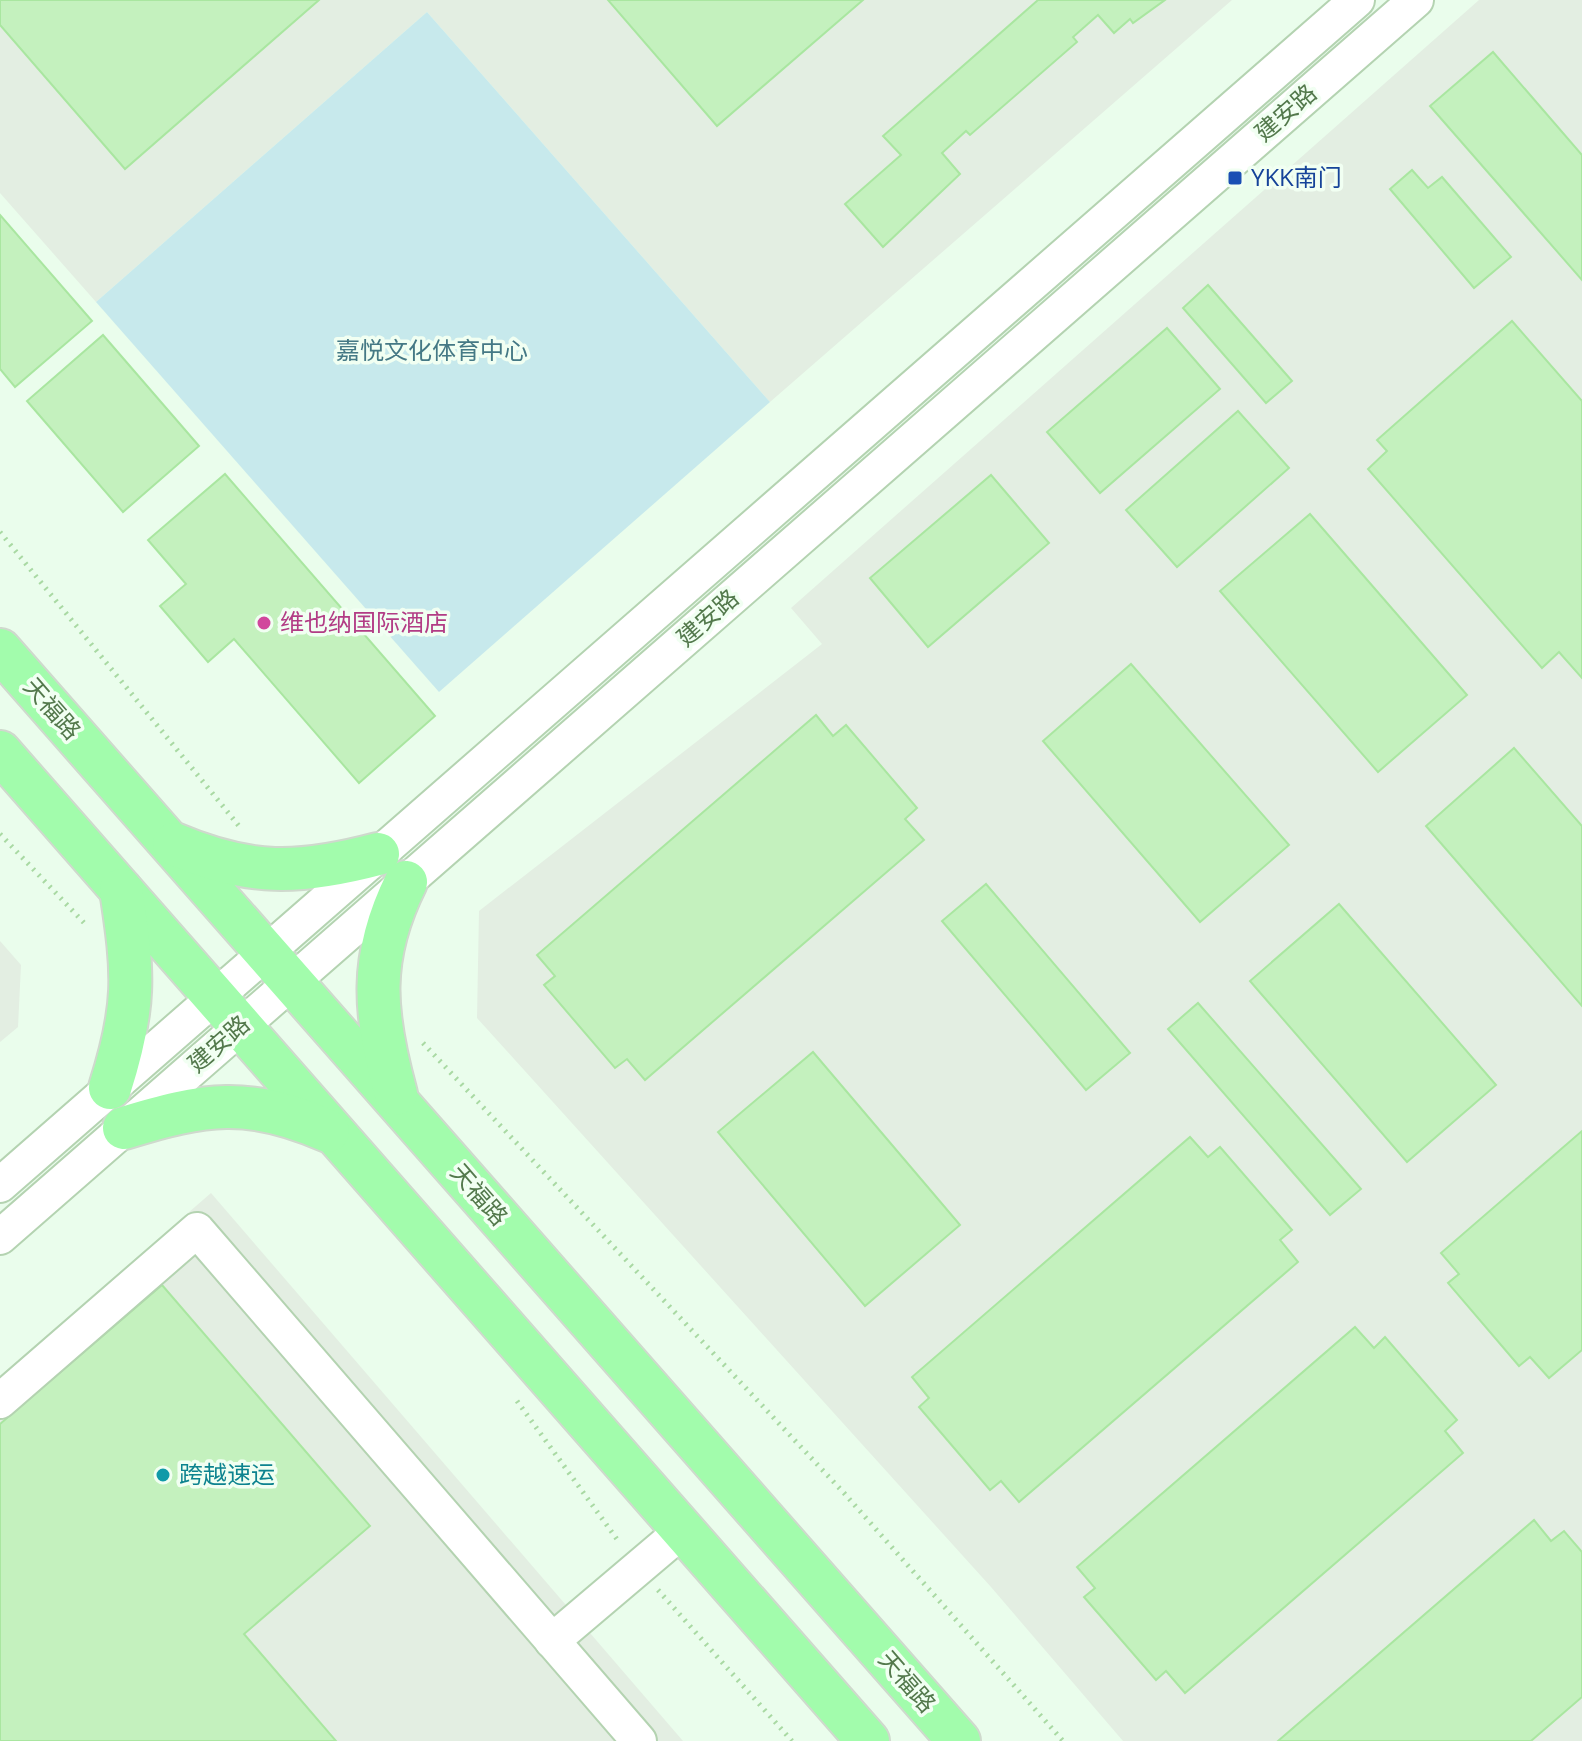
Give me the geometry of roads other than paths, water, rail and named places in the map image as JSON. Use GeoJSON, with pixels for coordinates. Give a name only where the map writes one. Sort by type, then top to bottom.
{"type":"FeatureCollection","features":[{"type":"Feature","properties":{"kind":"main road","name":"天福路"},"geometry":{"type":"LineString","coordinates":[[0,650],[959,1741]]}},
{"type":"Feature","properties":{"kind":"main road"},"geometry":{"type":"LineString","coordinates":[[0,752],[868,1741]]}},
{"type":"Feature","properties":{"kind":"main road"},"geometry":{"type":"LineString","coordinates":[[169,842],[237,867],[274,870],[392,868],[389,916],[379,956],[378,982],[381,1039],[398,1102]]}},
{"type":"Feature","properties":{"kind":"main road"},"geometry":{"type":"LineString","coordinates":[[110,1088],[126,1038],[133,992],[120,889]]}},
{"type":"Feature","properties":{"kind":"main road"},"geometry":{"type":"LineString","coordinates":[[124,1128],[183,1109],[220,1105],[262,1108],[295,1116],[334,1133]]}},
{"type":"Feature","properties":{"kind":"street","name":"建安路"},"geometry":{"type":"LineString","coordinates":[[392,868],[1357,0]]}},
{"type":"Feature","properties":{"kind":"street","name":"建安路"},"geometry":{"type":"LineString","coordinates":[[0,1237],[124,1128],[228,1012],[278,967],[1416,0]]}},
{"type":"Feature","properties":{"kind":"street","name":"建安路"},"geometry":{"type":"LineString","coordinates":[[0,1185],[110,1088],[228,1012]]}},
{"type":"Feature","properties":{"kind":"street"},"geometry":{"type":"LineString","coordinates":[[0,1401],[197,1230],[639,1741]]}},
{"type":"Feature","properties":{"kind":"street"},"geometry":{"type":"LineString","coordinates":[[552,1641],[683,1530]]}},
{"type":"Feature","properties":{"kind":"place","name":"YKK南门"},"geometry":{"type":"Point","coordinates":[1235,178]}},
{"type":"Feature","properties":{"kind":"place","name":"维也纳国际酒店"},"geometry":{"type":"Point","coordinates":[264,623]}},
{"type":"Feature","properties":{"kind":"place","name":"跨越速运"},"geometry":{"type":"Point","coordinates":[163,1475]}},
{"type":"Feature","properties":{"kind":"park label","name":"嘉悦文化体育中心"},"geometry":{"type":"Point","coordinates":[432,351]}}]}
